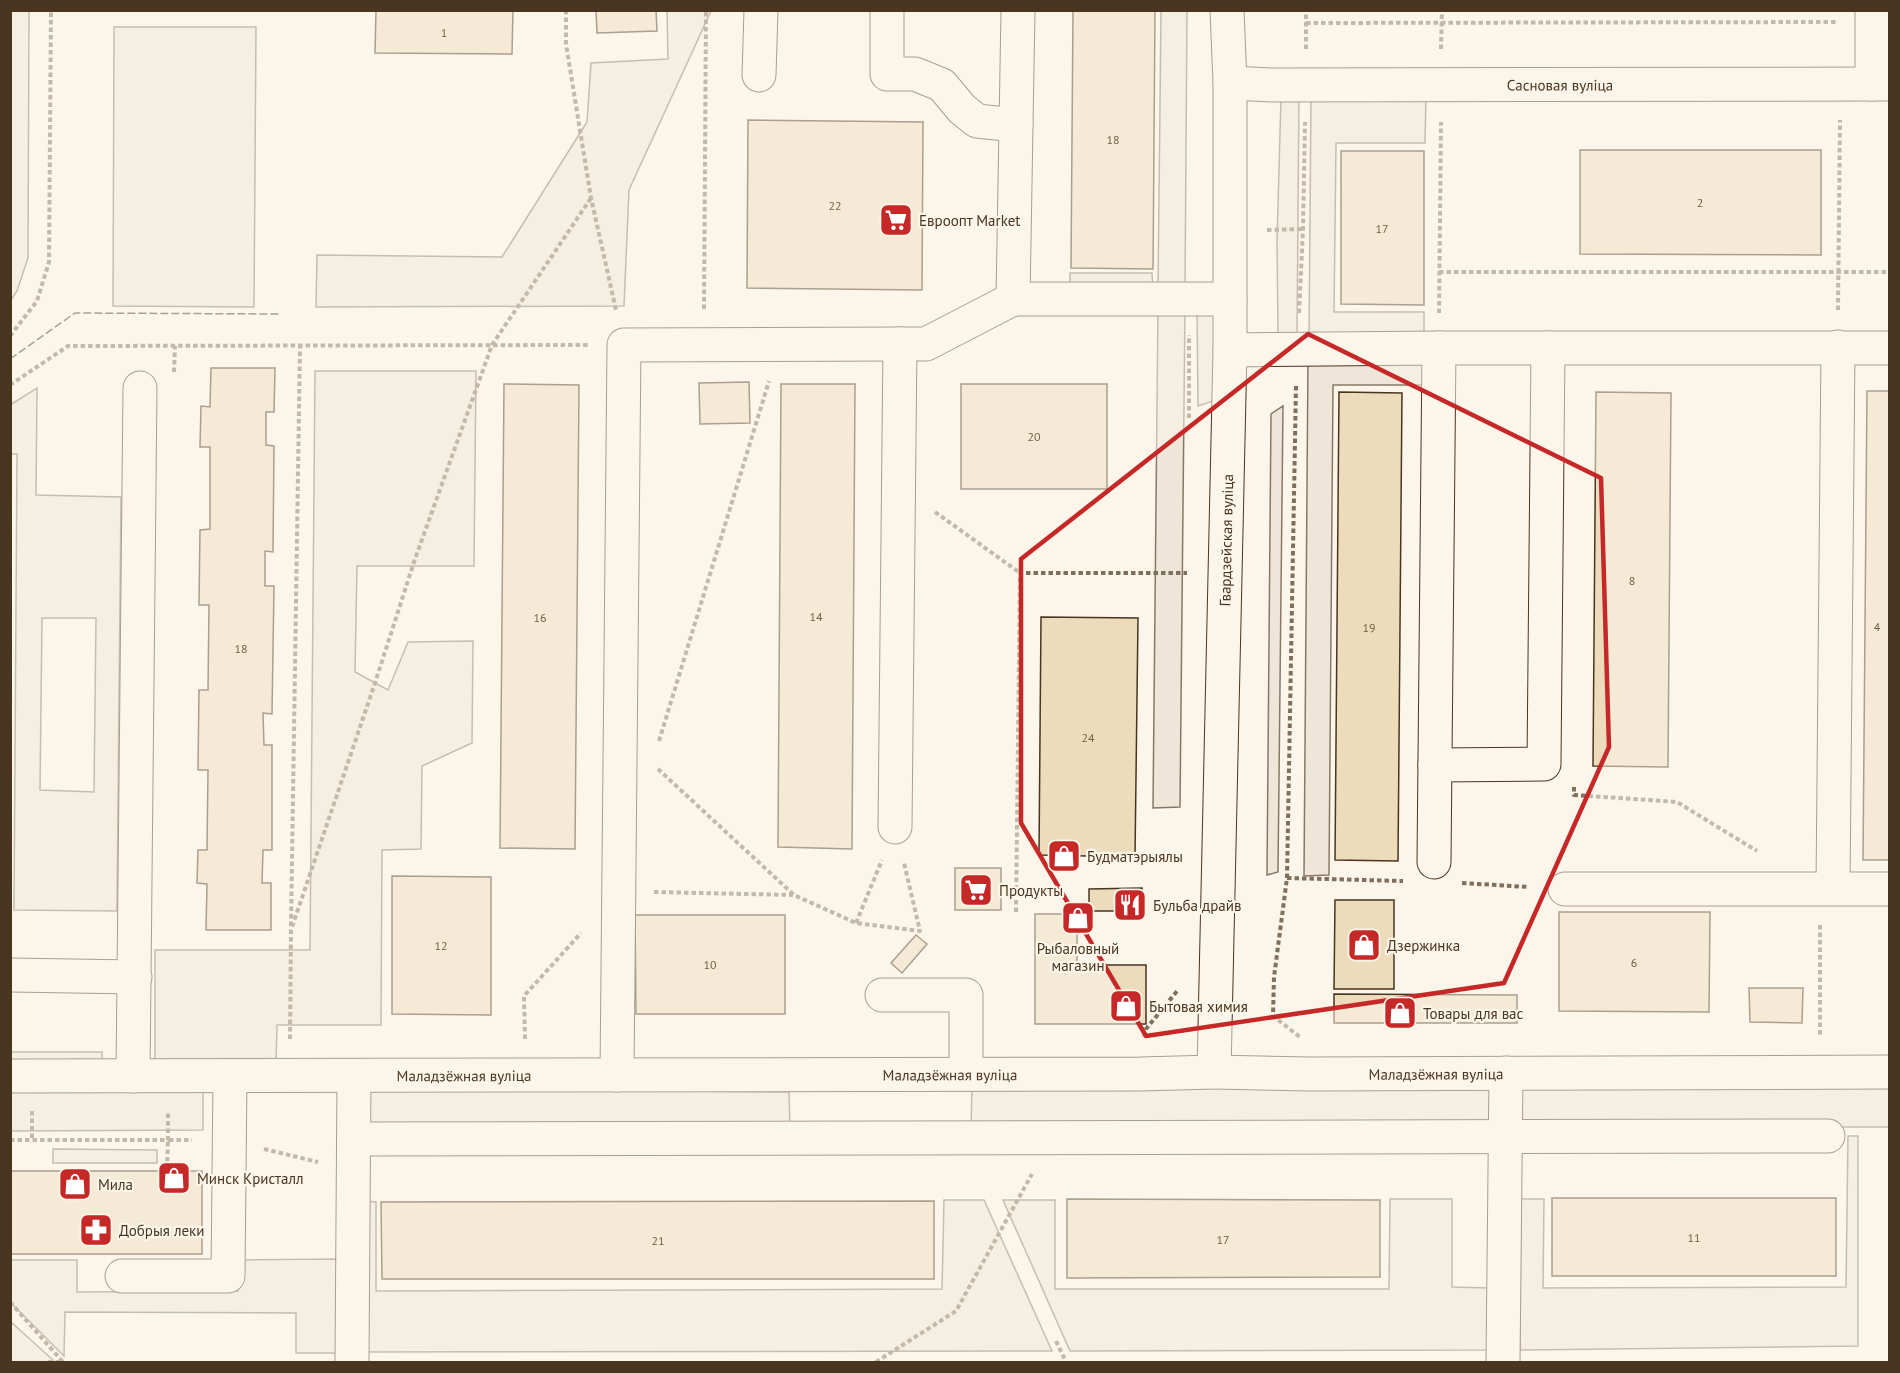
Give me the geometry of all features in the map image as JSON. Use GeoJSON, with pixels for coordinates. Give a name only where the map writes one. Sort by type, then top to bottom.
{"type":"FeatureCollection","features":[{"type":"Feature","properties":{"kind":"street"},"geometry":{"type":"LineString","coordinates":[[759,75],[761,10]]}},
{"type":"Feature","properties":{"kind":"street"},"geometry":{"type":"LineString","coordinates":[[887,10],[887,74],[915,74],[942,85],[962,109],[977,122],[1016,125]]}},
{"type":"Feature","properties":{"kind":"street"},"geometry":{"type":"LineString","coordinates":[[1013,299],[1018,10]]}},
{"type":"Feature","properties":{"kind":"street","name":"Гвардзейская вуліца"},"geometry":{"type":"LineString","coordinates":[[1214,1072],[1230,350],[1230,83],[1227,10]]}},
{"type":"Feature","properties":{"kind":"street"},"geometry":{"type":"LineString","coordinates":[[1867,84],[1872,16]]}},
{"type":"Feature","properties":{"kind":"street","name":"Сасновая вуліца"},"geometry":{"type":"LineString","coordinates":[[1230,83],[1867,84]]}},
{"type":"Feature","properties":{"kind":"street"},"geometry":{"type":"LineString","coordinates":[[616,1075],[624,345],[926,344],[1013,299],[1230,299]]}},
{"type":"Feature","properties":{"kind":"street"},"geometry":{"type":"LineString","coordinates":[[895,827],[900,344]]}},
{"type":"Feature","properties":{"kind":"street"},"geometry":{"type":"LineString","coordinates":[[1827,888],[1838,347]]}},
{"type":"Feature","properties":{"kind":"street"},"geometry":{"type":"LineString","coordinates":[[1434,862],[1439,348]]}},
{"type":"Feature","properties":{"kind":"street"},"geometry":{"type":"LineString","coordinates":[[1435,765],[1544,764],[1548,348]]}},
{"type":"Feature","properties":{"kind":"street"},"geometry":{"type":"LineString","coordinates":[[1230,350],[1890,348]]}},
{"type":"Feature","properties":{"kind":"street"},"geometry":{"type":"LineString","coordinates":[[133,1076],[140,388]]}},
{"type":"Feature","properties":{"kind":"street"},"geometry":{"type":"LineString","coordinates":[[1565,889],[1890,889]]}},
{"type":"Feature","properties":{"kind":"street"},"geometry":{"type":"LineString","coordinates":[[10,975],[135,977]]}},
{"type":"Feature","properties":{"kind":"street"},"geometry":{"type":"LineString","coordinates":[[882,995],[966,996],[966,1074]]}},
{"type":"Feature","properties":{"kind":"street","name":"Маладзёжная вуліца"},"geometry":{"type":"LineString","coordinates":[[10,1076],[1890,1072]]}},
{"type":"Feature","properties":{"kind":"street"},"geometry":{"type":"LineString","coordinates":[[1503,1362],[1506,1073]]}},
{"type":"Feature","properties":{"kind":"street"},"geometry":{"type":"LineString","coordinates":[[122,1276],[228,1276],[230,1076]]}},
{"type":"Feature","properties":{"kind":"street"},"geometry":{"type":"LineString","coordinates":[[352,1362],[354,1076]]}},
{"type":"Feature","properties":{"kind":"street"},"geometry":{"type":"LineString","coordinates":[[354,1139],[1828,1136]]}},
{"type":"Feature","properties":{"kind":"path"},"geometry":{"type":"LineString","coordinates":[[10,336],[37,301],[50,262],[51,10]]}},
{"type":"Feature","properties":{"kind":"path"},"geometry":{"type":"LineString","coordinates":[[10,385],[68,346],[624,345],[591,198],[566,44],[566,10]]}},
{"type":"Feature","properties":{"kind":"path"},"geometry":{"type":"LineString","coordinates":[[703,346],[705,10]]}},
{"type":"Feature","properties":{"kind":"path"},"geometry":{"type":"LineString","coordinates":[[1302,1038],[1273,1016],[1274,977],[1287,878],[1306,10]]}},
{"type":"Feature","properties":{"kind":"path"},"geometry":{"type":"LineString","coordinates":[[1439,348],[1442,10]]}},
{"type":"Feature","properties":{"kind":"path"},"geometry":{"type":"LineString","coordinates":[[1306,23],[1872,16]]}},
{"type":"Feature","properties":{"kind":"path"},"geometry":{"type":"LineString","coordinates":[[1838,347],[1838,272],[1867,84]]}},
{"type":"Feature","properties":{"kind":"path"},"geometry":{"type":"LineString","coordinates":[[291,930],[415,559],[492,345],[591,198]]}},
{"type":"Feature","properties":{"kind":"path"},"geometry":{"type":"LineString","coordinates":[[1439,272],[1890,272]]}},
{"type":"Feature","properties":{"kind":"path"},"geometry":{"type":"LineString","coordinates":[[290,1047],[300,345]]}},
{"type":"Feature","properties":{"kind":"path"},"geometry":{"type":"LineString","coordinates":[[898,485],[1020,573],[1187,573]]}},
{"type":"Feature","properties":{"kind":"path"},"geometry":{"type":"LineString","coordinates":[[1016,912],[1020,573]]}},
{"type":"Feature","properties":{"kind":"path"},"geometry":{"type":"LineString","coordinates":[[620,733],[794,895],[856,923],[920,931],[895,827]]}},
{"type":"Feature","properties":{"kind":"path"},"geometry":{"type":"LineString","coordinates":[[1574,783],[1574,795],[1677,802],[1759,851]]}},
{"type":"Feature","properties":{"kind":"path"},"geometry":{"type":"LineString","coordinates":[[856,923],[895,827]]}},
{"type":"Feature","properties":{"kind":"path"},"geometry":{"type":"LineString","coordinates":[[1820,1044],[1827,888]]}},
{"type":"Feature","properties":{"kind":"path"},"geometry":{"type":"LineString","coordinates":[[618,891],[794,895]]}},
{"type":"Feature","properties":{"kind":"path"},"geometry":{"type":"LineString","coordinates":[[10,1140],[168,1140]]}},
{"type":"Feature","properties":{"kind":"path"},"geometry":{"type":"LineString","coordinates":[[876,1362],[956,1311],[1034,1171]]}},
{"type":"Feature","properties":{"kind":"path"},"geometry":{"type":"LineString","coordinates":[[10,1302],[63,1362]]}},
{"type":"Feature","properties":{"kind":"path"},"geometry":{"type":"LineString","coordinates":[[1056,1341],[1066,1362]]}},
{"type":"Feature","properties":{"kind":"path"},"geometry":{"type":"LineString","coordinates":[[48,1362],[63,1362]]}},
{"type":"Feature","properties":{"kind":"highlighted area"},"geometry":{"type":"Polygon","coordinates":[[[1308,334],[1601,478],[1609,747],[1504,983],[1146,1036],[1021,823],[1021,559],[1308,334]]]}},
{"type":"Feature","properties":{"kind":"shaded area"},"geometry":{"type":"Polygon","coordinates":[[[11,10],[29,11],[28,258],[17,291],[11,300],[11,10]]]}},
{"type":"Feature","properties":{"kind":"shaded area"},"geometry":{"type":"Polygon","coordinates":[[[667,11],[711,11],[629,190],[624,306],[316,307],[317,255],[502,257],[587,122],[591,63],[668,59],[667,11]]]}},
{"type":"Feature","properties":{"kind":"shaded area"},"geometry":{"type":"Polygon","coordinates":[[[1161,11],[1187,11],[1185,291],[1158,291],[1161,11]]]}},
{"type":"Feature","properties":{"kind":"shaded area"},"geometry":{"type":"Polygon","coordinates":[[[114,27],[256,27],[254,307],[113,306],[114,27]]]}},
{"type":"Feature","properties":{"kind":"shaded area"},"geometry":{"type":"Polygon","coordinates":[[[1426,94],[1425,143],[1336,143],[1334,312],[1424,312],[1424,339],[1309,339],[1311,95],[1426,94]]]}},
{"type":"Feature","properties":{"kind":"shaded area"},"geometry":{"type":"Polygon","coordinates":[[[1299,95],[1297,339],[1278,333],[1277,240],[1281,98],[1299,95]]]}},
{"type":"Feature","properties":{"kind":"shaded area"},"geometry":{"type":"Polygon","coordinates":[[[1070,273],[1152,273],[1153,291],[1070,291],[1070,273]]]}},
{"type":"Feature","properties":{"kind":"shaded area"},"geometry":{"type":"Polygon","coordinates":[[[1158,305],[1185,305],[1180,807],[1153,808],[1158,305]]]}},
{"type":"Feature","properties":{"kind":"shaded area"},"geometry":{"type":"Polygon","coordinates":[[[1197,308],[1219,310],[1216,400],[1198,406],[1197,308]]]}},
{"type":"Feature","properties":{"kind":"shaded area"},"geometry":{"type":"Polygon","coordinates":[[[1308,358],[1423,358],[1423,385],[1333,385],[1329,875],[1304,876],[1308,358]]]}},
{"type":"Feature","properties":{"kind":"shaded area"},"geometry":{"type":"Polygon","coordinates":[[[315,371],[476,371],[474,566],[357,566],[355,672],[388,690],[408,642],[473,641],[472,743],[422,766],[421,849],[382,850],[381,1025],[277,1025],[276,1063],[155,1063],[155,950],[310,950],[315,371]]]}},
{"type":"Feature","properties":{"kind":"shaded area"},"geometry":{"type":"Polygon","coordinates":[[[37,388],[36,495],[121,497],[117,911],[14,910],[17,454],[11,454],[10,405],[37,388]],[[42,618],[40,790],[94,792],[96,618],[42,618]]]}},
{"type":"Feature","properties":{"kind":"shaded area"},"geometry":{"type":"Polygon","coordinates":[[[1283,406],[1278,872],[1267,875],[1271,414],[1283,406]]]}},
{"type":"Feature","properties":{"kind":"shaded area"},"geometry":{"type":"Polygon","coordinates":[[[10,1052],[102,1052],[102,1064],[11,1064],[10,1052]]]}},
{"type":"Feature","properties":{"kind":"shaded area"},"geometry":{"type":"Polygon","coordinates":[[[1490,1085],[1489,1128],[971,1129],[972,1087],[1490,1085]]]}},
{"type":"Feature","properties":{"kind":"shaded area"},"geometry":{"type":"Polygon","coordinates":[[[1522,1085],[1889,1085],[1889,1127],[1522,1127],[1522,1085]]]}},
{"type":"Feature","properties":{"kind":"shaded area"},"geometry":{"type":"Polygon","coordinates":[[[203,1088],[203,1130],[11,1131],[10,1089],[203,1088]]]}},
{"type":"Feature","properties":{"kind":"shaded area"},"geometry":{"type":"Polygon","coordinates":[[[367,1088],[789,1092],[790,1128],[366,1130],[367,1088]]]}},
{"type":"Feature","properties":{"kind":"shaded area"},"geometry":{"type":"Polygon","coordinates":[[[1848,1136],[1858,1136],[1858,1346],[1520,1350],[1521,1199],[1544,1199],[1543,1288],[1846,1287],[1848,1136]]]}},
{"type":"Feature","properties":{"kind":"shaded area"},"geometry":{"type":"Polygon","coordinates":[[[53,1149],[157,1150],[157,1163],[53,1163],[53,1149]]]}},
{"type":"Feature","properties":{"kind":"shaded area"},"geometry":{"type":"Polygon","coordinates":[[[1390,1199],[1452,1199],[1452,1287],[1488,1288],[1487,1350],[1070,1351],[1003,1200],[1055,1200],[1055,1289],[1389,1289],[1390,1199]]]}},
{"type":"Feature","properties":{"kind":"shaded area"},"geometry":{"type":"Polygon","coordinates":[[[944,1200],[984,1200],[1052,1351],[364,1352],[365,1201],[376,1202],[376,1291],[942,1289],[944,1200]]]}},
{"type":"Feature","properties":{"kind":"shaded area"},"geometry":{"type":"Polygon","coordinates":[[[340,1259],[339,1353],[296,1353],[296,1313],[65,1312],[64,1356],[11,1303],[10,1260],[77,1260],[77,1292],[238,1291],[239,1260],[340,1259]]]}},
{"type":"Feature","properties":{"kind":"shaded area"},"geometry":{"type":"Polygon","coordinates":[[[11,1322],[53,1360],[53,1362],[11,1362],[11,1322]]]}},
{"type":"Feature","properties":{"kind":"building"},"geometry":{"type":"Polygon","coordinates":[[[376,10],[513,10],[512,54],[375,53],[376,10]]]}},
{"type":"Feature","properties":{"kind":"building"},"geometry":{"type":"Polygon","coordinates":[[[596,10],[656,10],[657,31],[597,33],[596,10]]]}},
{"type":"Feature","properties":{"kind":"building"},"geometry":{"type":"Polygon","coordinates":[[[1073,10],[1155,10],[1153,269],[1071,268],[1073,10]]]}},
{"type":"Feature","properties":{"kind":"building"},"geometry":{"type":"Polygon","coordinates":[[[748,120],[923,122],[922,290],[747,288],[748,120]]]}},
{"type":"Feature","properties":{"kind":"building"},"geometry":{"type":"Polygon","coordinates":[[[1580,150],[1821,150],[1821,255],[1580,254],[1580,150]]]}},
{"type":"Feature","properties":{"kind":"building"},"geometry":{"type":"Polygon","coordinates":[[[1341,151],[1424,151],[1424,305],[1341,304],[1341,151]]]}},
{"type":"Feature","properties":{"kind":"building"},"geometry":{"type":"Polygon","coordinates":[[[211,368],[275,368],[274,412],[266,412],[266,445],[274,446],[273,552],[265,551],[265,586],[274,586],[272,714],[263,713],[264,745],[272,745],[272,850],[263,850],[262,883],[271,883],[271,930],[206,930],[207,884],[197,883],[198,850],[207,850],[208,770],[198,770],[199,690],[208,690],[209,605],[199,605],[200,530],[210,529],[210,447],[200,447],[201,406],[210,407],[211,368]]]}},
{"type":"Feature","properties":{"kind":"building"},"geometry":{"type":"Polygon","coordinates":[[[749,382],[750,423],[700,424],[699,383],[749,382]]]}},
{"type":"Feature","properties":{"kind":"building"},"geometry":{"type":"Polygon","coordinates":[[[504,384],[579,385],[575,849],[500,848],[504,384]]]}},
{"type":"Feature","properties":{"kind":"building"},"geometry":{"type":"Polygon","coordinates":[[[781,384],[855,384],[852,849],[778,847],[781,384]]]}},
{"type":"Feature","properties":{"kind":"building"},"geometry":{"type":"Polygon","coordinates":[[[961,384],[1107,384],[1107,489],[961,489],[961,384]]]}},
{"type":"Feature","properties":{"kind":"building"},"geometry":{"type":"Polygon","coordinates":[[[1867,391],[1890,391],[1890,860],[1863,860],[1867,391]]]}},
{"type":"Feature","properties":{"kind":"building"},"geometry":{"type":"Polygon","coordinates":[[[1339,392],[1402,393],[1398,861],[1335,860],[1339,392]]]}},
{"type":"Feature","properties":{"kind":"building"},"geometry":{"type":"Polygon","coordinates":[[[1596,392],[1671,393],[1668,767],[1593,766],[1596,392]]]}},
{"type":"Feature","properties":{"kind":"building"},"geometry":{"type":"Polygon","coordinates":[[[1041,617],[1138,618],[1135,857],[1039,855],[1041,617]]]}},
{"type":"Feature","properties":{"kind":"building"},"geometry":{"type":"Polygon","coordinates":[[[955,868],[1001,868],[1001,910],[955,910],[955,868]]]}},
{"type":"Feature","properties":{"kind":"building"},"geometry":{"type":"Polygon","coordinates":[[[392,876],[491,877],[491,1015],[392,1014],[392,876]]]}},
{"type":"Feature","properties":{"kind":"building"},"geometry":{"type":"Polygon","coordinates":[[[1142,888],[1142,911],[1089,911],[1089,889],[1142,888]]]}},
{"type":"Feature","properties":{"kind":"building","name":"Дзержинка"},"geometry":{"type":"Polygon","coordinates":[[[1335,900],[1394,900],[1394,989],[1334,989],[1335,900]]]}},
{"type":"Feature","properties":{"kind":"building"},"geometry":{"type":"Polygon","coordinates":[[[1559,912],[1710,912],[1709,1012],[1559,1011],[1559,912]]]}},
{"type":"Feature","properties":{"kind":"building"},"geometry":{"type":"Polygon","coordinates":[[[1035,914],[1077,914],[1077,965],[1146,965],[1146,1024],[1035,1024],[1035,914]]]}},
{"type":"Feature","properties":{"kind":"building"},"geometry":{"type":"Polygon","coordinates":[[[635,915],[785,915],[785,1014],[636,1014],[635,915]]]}},
{"type":"Feature","properties":{"kind":"building"},"geometry":{"type":"Polygon","coordinates":[[[916,935],[927,944],[902,973],[891,963],[916,935]]]}},
{"type":"Feature","properties":{"kind":"building"},"geometry":{"type":"Polygon","coordinates":[[[1749,988],[1803,988],[1802,1023],[1750,1022],[1749,988]]]}},
{"type":"Feature","properties":{"kind":"building"},"geometry":{"type":"Polygon","coordinates":[[[1334,994],[1517,995],[1517,1023],[1334,1023],[1334,994]]]}},
{"type":"Feature","properties":{"kind":"building"},"geometry":{"type":"Polygon","coordinates":[[[10,1171],[202,1171],[202,1254],[10,1254],[10,1171]]]}},
{"type":"Feature","properties":{"kind":"building"},"geometry":{"type":"Polygon","coordinates":[[[1552,1198],[1836,1198],[1836,1276],[1552,1276],[1552,1198]]]}},
{"type":"Feature","properties":{"kind":"building"},"geometry":{"type":"Polygon","coordinates":[[[1067,1199],[1380,1200],[1380,1277],[1067,1278],[1067,1199]]]}},
{"type":"Feature","properties":{"kind":"building"},"geometry":{"type":"Polygon","coordinates":[[[934,1201],[934,1279],[382,1279],[381,1202],[934,1201]]]}},
{"type":"Feature","properties":{"kind":"fence"},"geometry":{"type":"LineString","coordinates":[[10,359],[75,313],[279,314]]}},
{"type":"Feature","properties":{"kind":"place","name":"Евроопт Market"},"geometry":{"type":"Point","coordinates":[896,220]}},
{"type":"Feature","properties":{"kind":"place","name":"Будматэрыялы"},"geometry":{"type":"Point","coordinates":[1064,856]}},
{"type":"Feature","properties":{"kind":"place","name":"Продукты"},"geometry":{"type":"Point","coordinates":[976,890]}},
{"type":"Feature","properties":{"kind":"place","name":"Бульба драйв"},"geometry":{"type":"Point","coordinates":[1130,905]}},
{"type":"Feature","properties":{"kind":"place","name":"Рыбаловный магазин"},"geometry":{"type":"Point","coordinates":[1078,918]}},
{"type":"Feature","properties":{"kind":"place","name":"Дзержинка"},"geometry":{"type":"Point","coordinates":[1364,945]}},
{"type":"Feature","properties":{"kind":"place","name":"Бытовая химия"},"geometry":{"type":"Point","coordinates":[1126,1006]}},
{"type":"Feature","properties":{"kind":"place","name":"Товары для вас"},"geometry":{"type":"Point","coordinates":[1400,1013]}},
{"type":"Feature","properties":{"kind":"place","name":"Минск Кристалл"},"geometry":{"type":"Point","coordinates":[174,1178]}},
{"type":"Feature","properties":{"kind":"place","name":"Мила"},"geometry":{"type":"Point","coordinates":[75,1184]}},
{"type":"Feature","properties":{"kind":"place","name":"Добрыя леки"},"geometry":{"type":"Point","coordinates":[96,1230]}}]}
